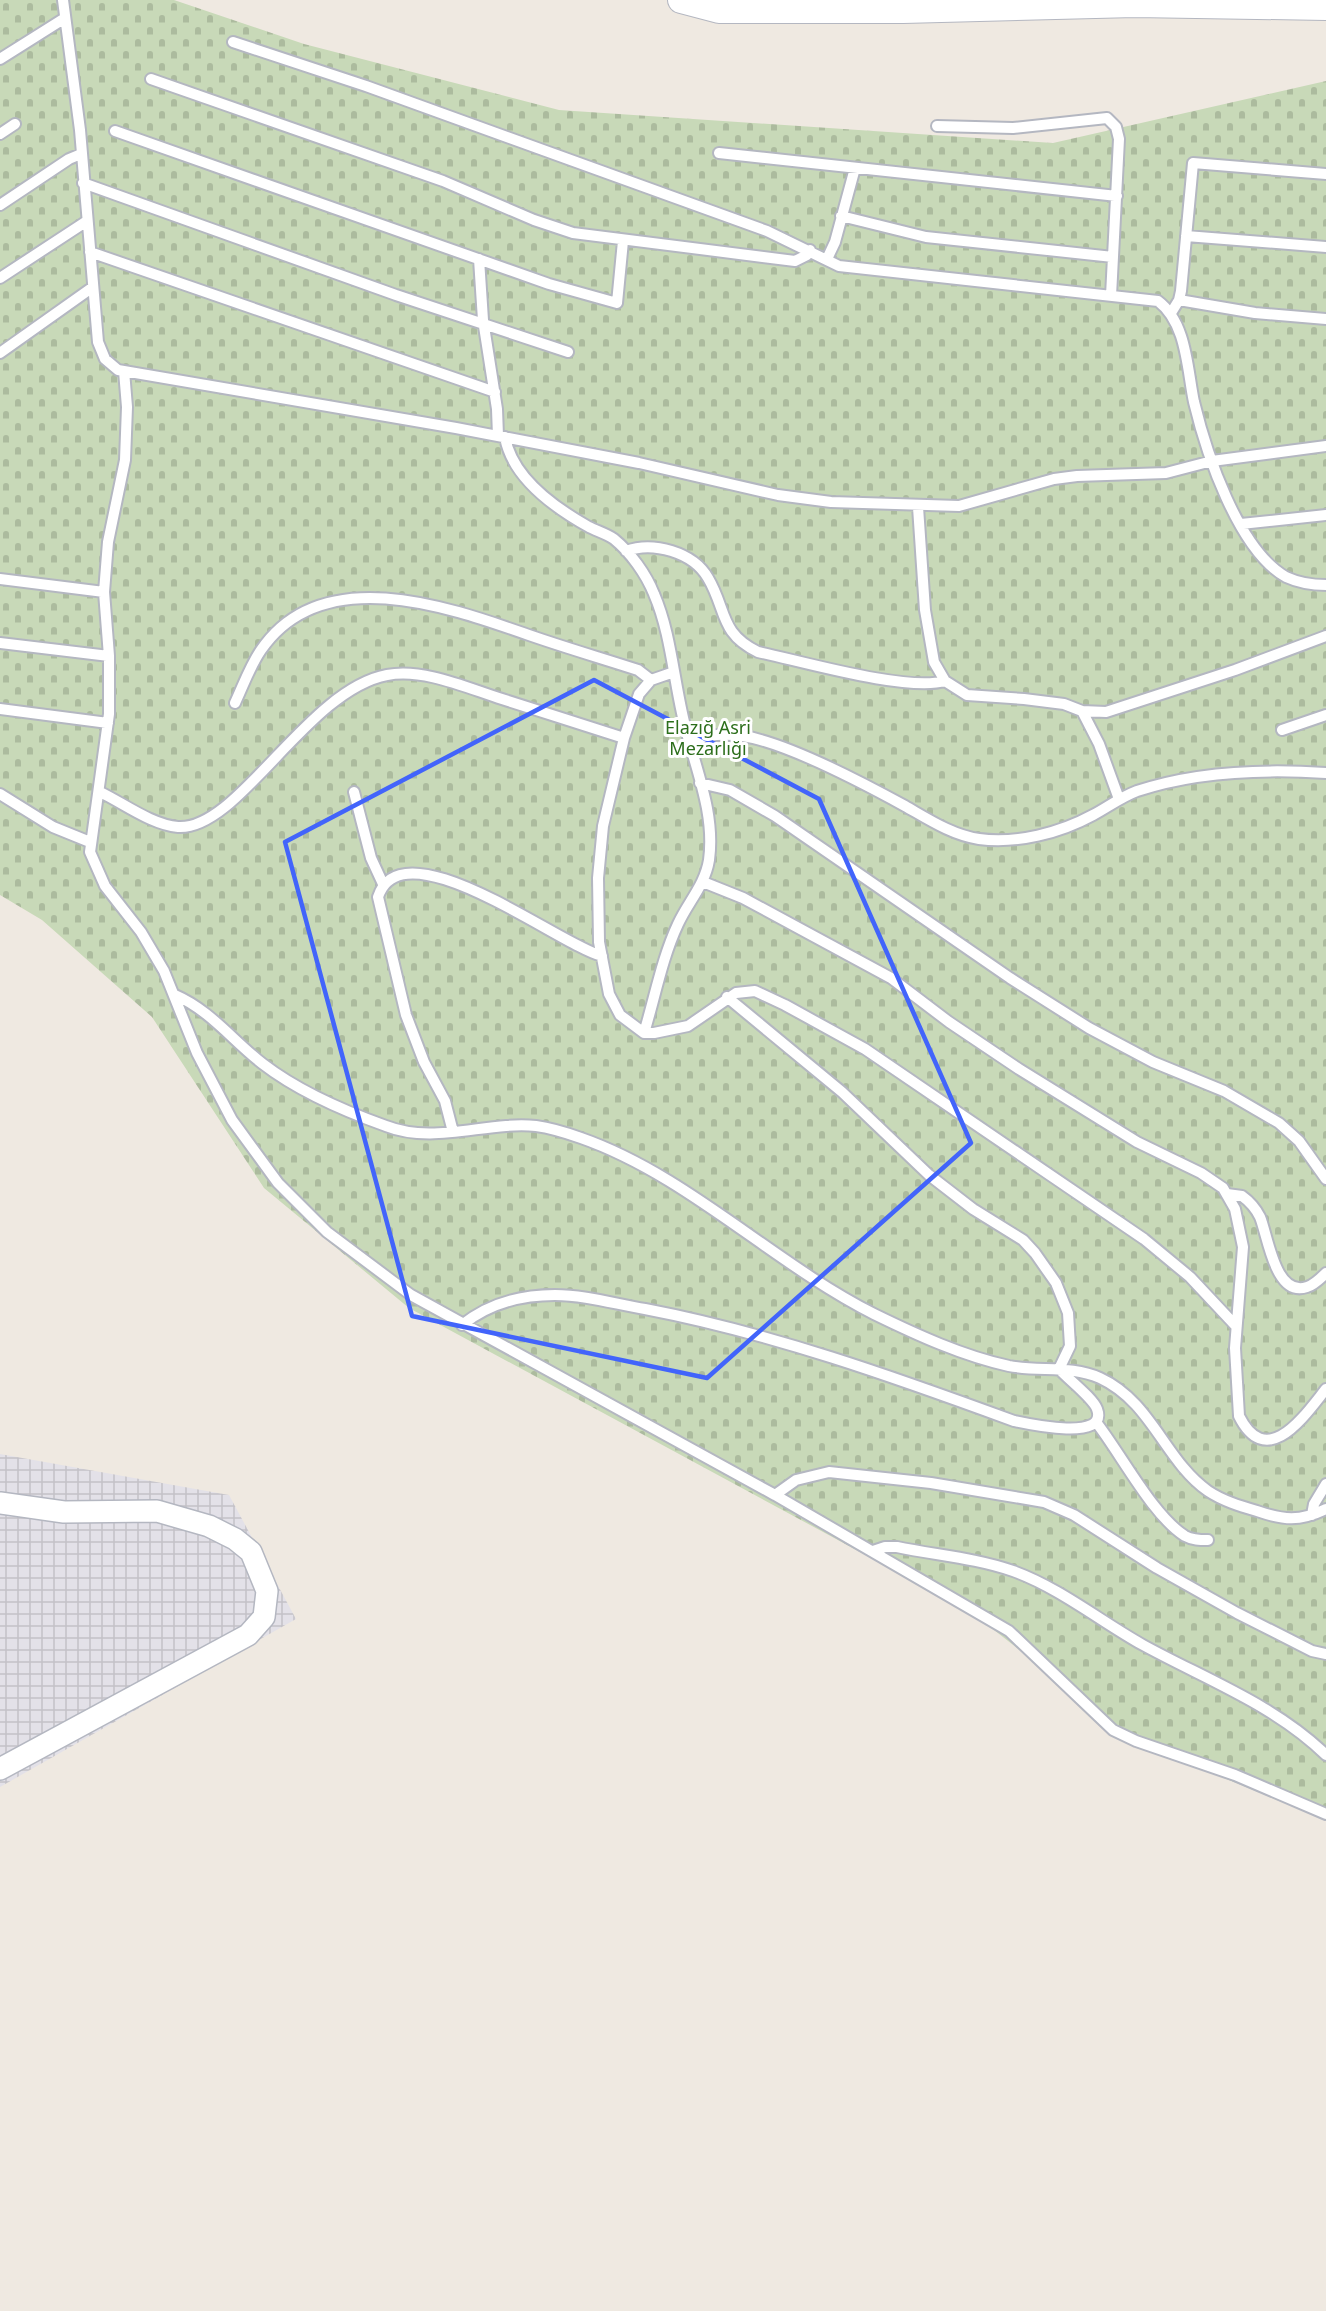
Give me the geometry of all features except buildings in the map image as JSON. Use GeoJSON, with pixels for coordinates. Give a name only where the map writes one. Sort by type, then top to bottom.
{"type":"FeatureCollection","features":[{"type":"Feature","properties":{"kind":"street"},"geometry":{"type":"LineString","coordinates":[[681,0],[719,10],[903,10],[1135,4],[1326,7]]}},
{"type":"Feature","properties":{"kind":"street"},"geometry":{"type":"LineString","coordinates":[[0,1503],[64,1512],[158,1511],[209,1526],[235,1539],[251,1552],[267,1591],[264,1617],[248,1635],[0,1769]]}},
{"type":"Feature","properties":{"kind":"lane"},"geometry":{"type":"LineString","coordinates":[[63,0],[100,351],[111,365],[124,371],[502,437],[671,470],[778,495],[831,502],[882,502],[918,507],[959,506],[1054,479],[1166,473],[1212,461],[1326,446]]}},
{"type":"Feature","properties":{"kind":"lane"},"geometry":{"type":"LineString","coordinates":[[0,58],[65,18]]}},
{"type":"Feature","properties":{"kind":"lane"},"geometry":{"type":"LineString","coordinates":[[233,42],[767,231],[839,266],[1158,301],[1171,313],[1179,330],[1198,417],[1212,461],[1241,524],[1276,570],[1295,581],[1326,585]]}},
{"type":"Feature","properties":{"kind":"lane"},"geometry":{"type":"LineString","coordinates":[[151,79],[443,181],[554,227],[598,238],[795,261],[807,255],[810,250]]}},
{"type":"Feature","properties":{"kind":"lane"},"geometry":{"type":"LineString","coordinates":[[937,126],[1013,128],[1059,124],[1094,117],[1107,118],[1118,133],[1111,296]]}},
{"type":"Feature","properties":{"kind":"lane"},"geometry":{"type":"LineString","coordinates":[[0,134],[15,124]]}},
{"type":"Feature","properties":{"kind":"lane"},"geometry":{"type":"LineString","coordinates":[[115,131],[549,284],[617,303],[623,241]]}},
{"type":"Feature","properties":{"kind":"lane"},"geometry":{"type":"LineString","coordinates":[[719,153],[1117,196]]}},
{"type":"Feature","properties":{"kind":"lane"},"geometry":{"type":"LineString","coordinates":[[0,205],[69,159],[81,154]]}},
{"type":"Feature","properties":{"kind":"lane"},"geometry":{"type":"LineString","coordinates":[[1171,313],[1179,300],[1193,163],[1326,174]]}},
{"type":"Feature","properties":{"kind":"lane"},"geometry":{"type":"LineString","coordinates":[[827,259],[855,168]]}},
{"type":"Feature","properties":{"kind":"lane"},"geometry":{"type":"LineString","coordinates":[[83,183],[484,326],[568,352]]}},
{"type":"Feature","properties":{"kind":"lane"},"geometry":{"type":"LineString","coordinates":[[841,216],[926,237],[1113,257]]}},
{"type":"Feature","properties":{"kind":"lane"},"geometry":{"type":"LineString","coordinates":[[0,278],[87,221]]}},
{"type":"Feature","properties":{"kind":"lane"},"geometry":{"type":"LineString","coordinates":[[1186,236],[1326,247]]}},
{"type":"Feature","properties":{"kind":"lane"},"geometry":{"type":"LineString","coordinates":[[90,252],[495,392]]}},
{"type":"Feature","properties":{"kind":"lane"},"geometry":{"type":"LineString","coordinates":[[479,259],[484,326],[502,437],[508,452],[528,481],[541,493],[570,516],[612,538],[626,551],[654,593],[667,635],[689,740],[708,812],[710,841],[703,882],[677,926],[644,1033]]}},
{"type":"Feature","properties":{"kind":"lane"},"geometry":{"type":"LineString","coordinates":[[0,353],[93,287]]}},
{"type":"Feature","properties":{"kind":"lane"},"geometry":{"type":"LineString","coordinates":[[1179,300],[1255,313],[1326,319]]}},
{"type":"Feature","properties":{"kind":"lane"},"geometry":{"type":"LineString","coordinates":[[124,371],[127,407],[125,460],[108,542],[104,592],[109,656],[108,723],[100,792],[90,842],[93,861],[105,886],[152,948],[175,995],[197,1053],[212,1084],[254,1154],[278,1183],[304,1211],[351,1253],[411,1295],[873,1551],[1009,1631],[1113,1730],[1136,1741],[1214,1767],[1326,1814]]}},
{"type":"Feature","properties":{"kind":"lane"},"geometry":{"type":"LineString","coordinates":[[918,507],[926,610],[934,662],[945,681],[967,695],[1034,700],[1064,704],[1082,711],[1106,712],[1326,636]]}},
{"type":"Feature","properties":{"kind":"lane"},"geometry":{"type":"LineString","coordinates":[[1241,524],[1326,515]]}},
{"type":"Feature","properties":{"kind":"lane"},"geometry":{"type":"LineString","coordinates":[[626,551],[641,547],[658,547],[698,566],[710,582],[726,626],[742,643],[758,652],[901,682],[930,685],[945,681]]}},
{"type":"Feature","properties":{"kind":"lane"},"geometry":{"type":"LineString","coordinates":[[0,579],[104,592]]}},
{"type":"Feature","properties":{"kind":"lane"},"geometry":{"type":"LineString","coordinates":[[235,703],[260,650],[282,628],[324,605],[358,598],[409,600],[459,611],[638,670],[651,680]]}},
{"type":"Feature","properties":{"kind":"lane"},"geometry":{"type":"LineString","coordinates":[[0,643],[109,656]]}},
{"type":"Feature","properties":{"kind":"lane"},"geometry":{"type":"LineString","coordinates":[[674,672],[651,680],[639,694],[624,738],[603,826],[598,878],[599,942],[615,1008],[626,1022],[644,1033],[665,1032],[688,1026],[727,997],[736,993],[755,991],[865,1048],[1168,1257],[1236,1325]]}},
{"type":"Feature","properties":{"kind":"lane"},"geometry":{"type":"LineString","coordinates":[[100,792],[166,824],[187,827],[207,822],[226,808],[284,746],[338,697],[361,682],[390,675],[421,675],[466,687],[624,738]]}},
{"type":"Feature","properties":{"kind":"lane"},"geometry":{"type":"LineString","coordinates":[[0,709],[108,723]]}},
{"type":"Feature","properties":{"kind":"lane"},"geometry":{"type":"LineString","coordinates":[[1082,711],[1099,744],[1119,799]]}},
{"type":"Feature","properties":{"kind":"lane"},"geometry":{"type":"LineString","coordinates":[[1282,730],[1326,715]]}},
{"type":"Feature","properties":{"kind":"lane"},"geometry":{"type":"LineString","coordinates":[[689,740],[728,734],[765,741],[825,766],[949,830],[977,839],[1006,840],[1056,831],[1091,817],[1119,799],[1140,790],[1215,775],[1273,771],[1326,773]]}},
{"type":"Feature","properties":{"kind":"lane"},"geometry":{"type":"LineString","coordinates":[[700,783],[730,790],[776,816],[1010,978],[1089,1028],[1154,1062],[1224,1091],[1279,1123],[1299,1141],[1326,1179]]}},
{"type":"Feature","properties":{"kind":"lane"},"geometry":{"type":"LineString","coordinates":[[354,792],[370,858],[383,884]]}},
{"type":"Feature","properties":{"kind":"lane"},"geometry":{"type":"LineString","coordinates":[[0,794],[53,827],[90,842]]}},
{"type":"Feature","properties":{"kind":"lane"},"geometry":{"type":"LineString","coordinates":[[453,1132],[445,1101],[424,1062],[406,1015],[378,897],[383,884],[401,873],[440,877],[485,896],[552,930],[586,952],[602,956]]}},
{"type":"Feature","properties":{"kind":"lane"},"geometry":{"type":"LineString","coordinates":[[703,882],[743,898],[891,978],[957,1028],[1019,1069],[1137,1142],[1201,1173],[1227,1194],[1239,1221],[1243,1247],[1236,1325],[1239,1416],[1249,1431],[1265,1439],[1289,1434],[1326,1389]]}},
{"type":"Feature","properties":{"kind":"lane"},"geometry":{"type":"LineString","coordinates":[[175,995],[192,1002],[257,1059],[301,1088],[388,1128],[424,1133],[537,1126],[602,1146],[647,1168],[804,1274],[876,1314],[989,1361],[1026,1369],[1059,1369],[1097,1377],[1124,1392],[1135,1402],[1191,1475],[1219,1498],[1285,1520],[1312,1515],[1326,1509]]}},
{"type":"Feature","properties":{"kind":"lane"},"geometry":{"type":"LineString","coordinates":[[727,997],[842,1092],[929,1175],[973,1209],[1023,1240],[1035,1253],[1056,1283],[1068,1312],[1070,1346],[1059,1369]]}},
{"type":"Feature","properties":{"kind":"lane"},"geometry":{"type":"LineString","coordinates":[[1227,1194],[1242,1196],[1259,1215],[1283,1280],[1293,1287],[1309,1287],[1326,1273]]}},
{"type":"Feature","properties":{"kind":"lane"},"geometry":{"type":"LineString","coordinates":[[462,1325],[478,1312],[512,1301],[543,1296],[574,1296],[696,1319],[801,1348],[1014,1421],[1035,1425],[1090,1427],[1096,1422],[1098,1412],[1094,1404],[1059,1369]]}},
{"type":"Feature","properties":{"kind":"lane"},"geometry":{"type":"LineString","coordinates":[[1096,1422],[1159,1511],[1184,1536],[1208,1540]]}},
{"type":"Feature","properties":{"kind":"lane"},"geometry":{"type":"LineString","coordinates":[[775,1496],[796,1480],[830,1472],[1028,1497],[1074,1515],[1197,1591],[1312,1651],[1326,1654]]}},
{"type":"Feature","properties":{"kind":"lane"},"geometry":{"type":"LineString","coordinates":[[1312,1515],[1314,1504],[1326,1484]]}},
{"type":"Feature","properties":{"kind":"lane"},"geometry":{"type":"LineString","coordinates":[[873,1551],[885,1547],[897,1547],[992,1565],[1028,1577],[1143,1645],[1270,1712],[1307,1736],[1326,1755]]}},
{"type":"Feature","properties":{"kind":"highlighted area"},"geometry":{"type":"Polygon","coordinates":[[[594,680],[819,799],[971,1143],[707,1378],[412,1316],[285,842],[594,680]]]}},
{"type":"Feature","properties":{"kind":"shaded area"},"geometry":{"type":"Polygon","coordinates":[[[0,1454],[229,1495],[296,1619],[0,1787],[0,1454]]]}},
{"type":"Feature","properties":{"kind":"green space","name":"Elazığ Asri Mezarlığı"},"geometry":{"type":"Polygon","coordinates":[[[0,0],[174,0],[304,44],[559,110],[1053,143],[1326,81],[1326,1820],[1137,1742],[971,1612],[409,1308],[264,1188],[152,1017],[42,920],[0,895],[0,0]]]}}]}
